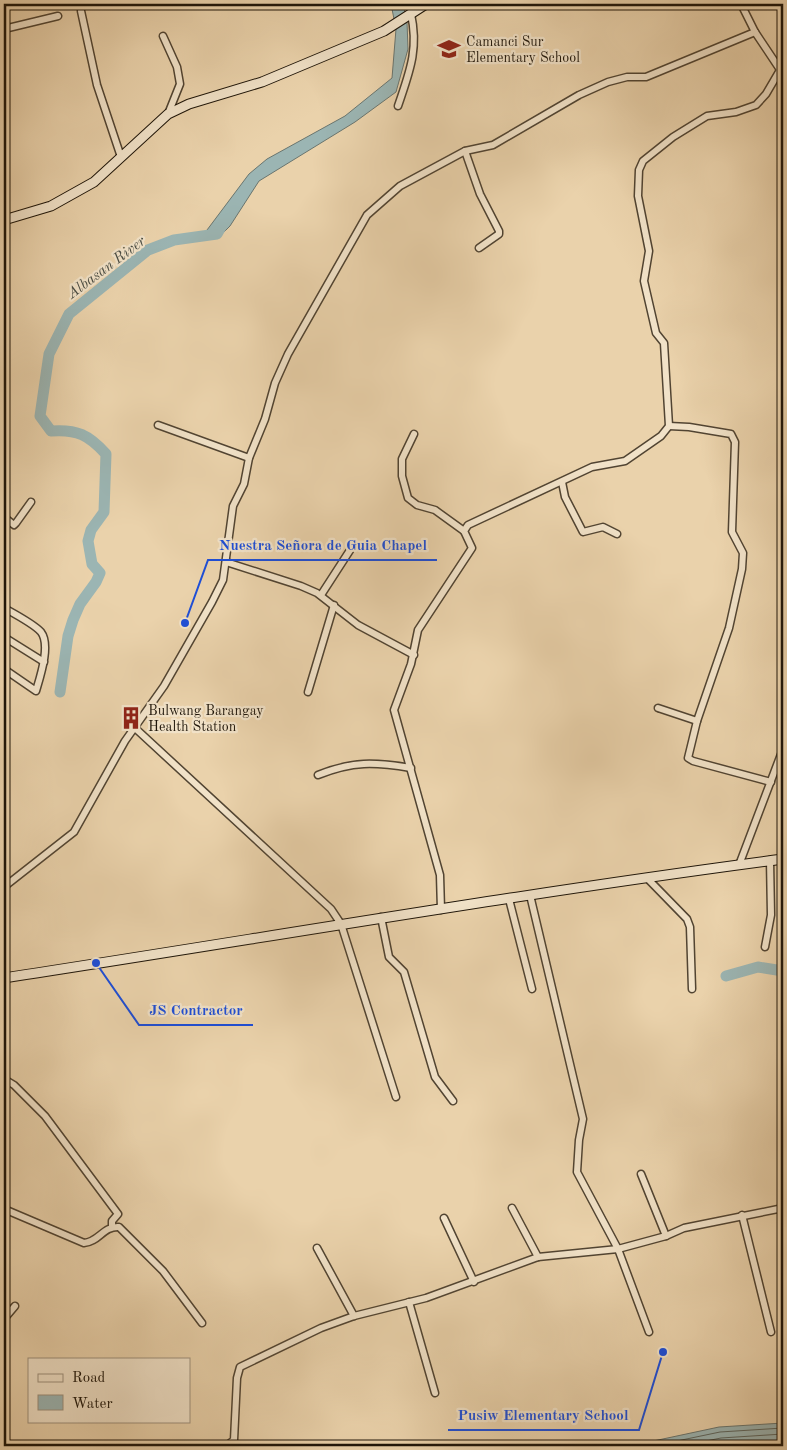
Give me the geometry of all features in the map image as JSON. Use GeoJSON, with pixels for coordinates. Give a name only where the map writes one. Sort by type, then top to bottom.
{"type":"FeatureCollection","features":[{"type":"Feature","properties":{"kind":"street"},"geometry":{"type":"LineString","coordinates":[[4,220],[51,206],[94,182],[168,114],[189,104],[262,82],[384,31],[426,4]]}},
{"type":"Feature","properties":{"kind":"street"},"geometry":{"type":"LineString","coordinates":[[464,530],[468,525],[592,467],[625,461],[661,436],[669,426],[664,343],[656,333],[644,281],[649,251],[638,196],[639,170],[643,161],[673,137],[707,116],[736,112],[756,105],[766,94],[782,69],[755,32],[741,4]]}},
{"type":"Feature","properties":{"kind":"street"},"geometry":{"type":"LineString","coordinates":[[81,11],[97,85],[121,157]]}},
{"type":"Feature","properties":{"kind":"street"},"geometry":{"type":"LineString","coordinates":[[398,106],[414,57],[415,30],[411,14]]}},
{"type":"Feature","properties":{"kind":"street"},"geometry":{"type":"LineString","coordinates":[[4,29],[58,16]]}},
{"type":"Feature","properties":{"kind":"street"},"geometry":{"type":"LineString","coordinates":[[4,887],[74,832],[125,741],[185,651],[223,580],[233,506],[244,484],[249,458],[265,418],[275,383],[288,354],[367,214],[400,186],[465,151],[493,145],[579,95],[608,82],[627,77],[646,77],[755,32]]}},
{"type":"Feature","properties":{"kind":"street"},"geometry":{"type":"LineString","coordinates":[[163,36],[178,67],[180,84],[168,114]]}},
{"type":"Feature","properties":{"kind":"street"},"geometry":{"type":"LineString","coordinates":[[465,151],[480,194],[499,230],[498,234],[478,248]]}},
{"type":"Feature","properties":{"kind":"street"},"geometry":{"type":"LineString","coordinates":[[158,425],[249,458]]}},
{"type":"Feature","properties":{"kind":"street"},"geometry":{"type":"LineString","coordinates":[[669,426],[689,426],[731,434],[736,442],[732,532],[743,553],[742,569],[729,628],[697,721],[688,754],[690,760],[770,782]]}},
{"type":"Feature","properties":{"kind":"street"},"geometry":{"type":"LineString","coordinates":[[414,434],[402,459],[402,476],[408,498],[417,505],[436,510],[464,530],[472,548],[418,630],[414,655],[394,710],[440,875],[442,910]]}},
{"type":"Feature","properties":{"kind":"street"},"geometry":{"type":"LineString","coordinates":[[562,482],[565,497],[584,532],[603,528],[617,534]]}},
{"type":"Feature","properties":{"kind":"street"},"geometry":{"type":"LineString","coordinates":[[4,516],[14,525],[16,524],[31,502]]}},
{"type":"Feature","properties":{"kind":"street"},"geometry":{"type":"LineString","coordinates":[[321,595],[354,544]]}},
{"type":"Feature","properties":{"kind":"street"},"geometry":{"type":"LineString","coordinates":[[226,562],[301,586],[321,595],[358,625],[414,655]]}},
{"type":"Feature","properties":{"kind":"street"},"geometry":{"type":"LineString","coordinates":[[308,692],[334,605]]}},
{"type":"Feature","properties":{"kind":"street"},"geometry":{"type":"LineString","coordinates":[[4,608],[41,632],[45,643],[44,662],[36,691],[4,669]]}},
{"type":"Feature","properties":{"kind":"street"},"geometry":{"type":"LineString","coordinates":[[4,637],[44,662]]}},
{"type":"Feature","properties":{"kind":"street"},"geometry":{"type":"LineString","coordinates":[[658,708],[697,721]]}},
{"type":"Feature","properties":{"kind":"street"},"geometry":{"type":"LineString","coordinates":[[135,728],[320,897],[340,924],[396,1097]]}},
{"type":"Feature","properties":{"kind":"street"},"geometry":{"type":"LineString","coordinates":[[739,865],[770,782],[781,762],[783,748]]}},
{"type":"Feature","properties":{"kind":"street"},"geometry":{"type":"LineString","coordinates":[[318,775],[338,767],[360,762],[411,768]]}},
{"type":"Feature","properties":{"kind":"street"},"geometry":{"type":"LineString","coordinates":[[4,978],[212,946],[381,917],[442,910],[530,895],[783,859]]}},
{"type":"Feature","properties":{"kind":"street"},"geometry":{"type":"LineString","coordinates":[[764,947],[771,915],[770,860]]}},
{"type":"Feature","properties":{"kind":"street"},"geometry":{"type":"LineString","coordinates":[[647,878],[687,919],[690,927],[692,989]]}},
{"type":"Feature","properties":{"kind":"street"},"geometry":{"type":"LineString","coordinates":[[530,895],[583,1120],[579,1140],[577,1172],[618,1249],[649,1332]]}},
{"type":"Feature","properties":{"kind":"street"},"geometry":{"type":"LineString","coordinates":[[508,899],[532,989]]}},
{"type":"Feature","properties":{"kind":"street"},"geometry":{"type":"LineString","coordinates":[[381,917],[389,957],[404,972],[435,1077],[453,1101]]}},
{"type":"Feature","properties":{"kind":"street"},"geometry":{"type":"LineString","coordinates":[[4,1079],[14,1085],[45,1116],[118,1214],[112,1221],[112,1227]]}},
{"type":"Feature","properties":{"kind":"street"},"geometry":{"type":"LineString","coordinates":[[641,1174],[666,1236]]}},
{"type":"Feature","properties":{"kind":"street"},"geometry":{"type":"LineString","coordinates":[[512,1208],[538,1258]]}},
{"type":"Feature","properties":{"kind":"street"},"geometry":{"type":"LineString","coordinates":[[226,1446],[234,1440],[237,1378],[241,1365],[321,1328],[354,1316],[410,1302],[474,1282],[538,1258],[618,1249],[666,1236],[684,1228],[783,1208]]}},
{"type":"Feature","properties":{"kind":"street"},"geometry":{"type":"LineString","coordinates":[[4,1209],[84,1243],[92,1241],[104,1230],[119,1227],[163,1271],[202,1323]]}},
{"type":"Feature","properties":{"kind":"street"},"geometry":{"type":"LineString","coordinates":[[742,1215],[771,1332]]}},
{"type":"Feature","properties":{"kind":"street"},"geometry":{"type":"LineString","coordinates":[[444,1218],[474,1282]]}},
{"type":"Feature","properties":{"kind":"street"},"geometry":{"type":"LineString","coordinates":[[317,1248],[354,1316]]}},
{"type":"Feature","properties":{"kind":"street"},"geometry":{"type":"LineString","coordinates":[[410,1302],[435,1393]]}},
{"type":"Feature","properties":{"kind":"street"},"geometry":{"type":"LineString","coordinates":[[4,1319],[15,1306]]}},
{"type":"Feature","properties":{"kind":"water"},"geometry":{"type":"Polygon","coordinates":[[[391,4],[403,4],[407,22],[408,49],[396,92],[355,122],[259,181],[230,226],[218,238],[204,234],[249,174],[267,159],[345,116],[392,78],[396,29],[391,4]]]}},
{"type":"Feature","properties":{"kind":"water"},"geometry":{"type":"Polygon","coordinates":[[[783,1423],[783,1446],[630,1446],[719,1427],[783,1423]]]}},
{"type":"Feature","properties":{"kind":"waterway","name":"Albasan River"},"geometry":{"type":"LineString","coordinates":[[60,692],[68,636],[73,620],[80,604],[96,582],[100,573],[92,564],[88,541],[91,530],[104,512],[106,454],[94,442],[75,432],[51,431],[40,416],[49,354],[69,314],[148,250],[174,240],[217,234],[221,227]]}},
{"type":"Feature","properties":{"kind":"waterway"},"geometry":{"type":"LineString","coordinates":[[726,976],[758,967],[783,971]]}},
{"type":"Feature","properties":{"kind":"place","name":"Camanci Sur Elementary School"},"geometry":{"type":"Point","coordinates":[449,49]}},
{"type":"Feature","properties":{"kind":"place","name":"Nuestra Señora de Guia Chapel"},"geometry":{"type":"Point","coordinates":[185,623]}},
{"type":"Feature","properties":{"kind":"place","name":"Bulwang Barangay Health Station"},"geometry":{"type":"Point","coordinates":[131,718]}},
{"type":"Feature","properties":{"kind":"place","name":"JS Contractor"},"geometry":{"type":"Point","coordinates":[96,963]}},
{"type":"Feature","properties":{"kind":"place","name":"Pusiw Elementary School"},"geometry":{"type":"Point","coordinates":[663,1352]}}]}
